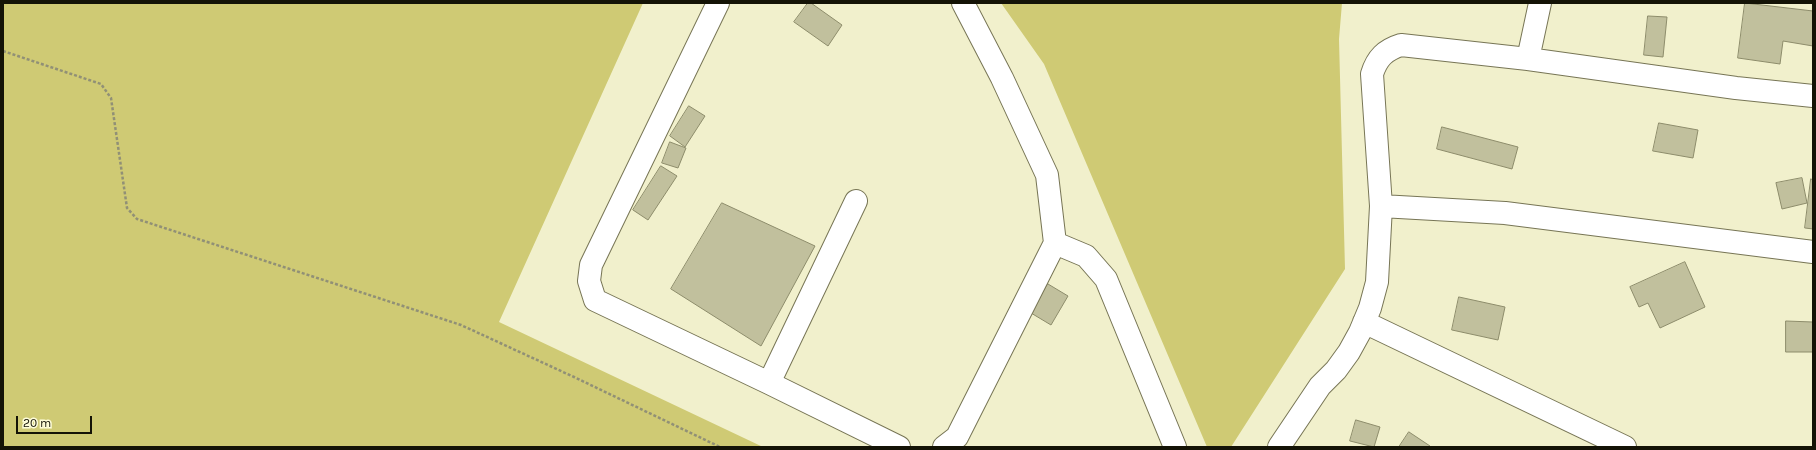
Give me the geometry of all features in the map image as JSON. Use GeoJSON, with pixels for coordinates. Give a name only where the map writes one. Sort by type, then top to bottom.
{"type":"FeatureCollection","features":[{"type":"Feature","properties":{"kind":"street"},"geometry":{"type":"LineString","coordinates":[[718,3],[591,265],[589,282],[596,300],[899,447]]}},
{"type":"Feature","properties":{"kind":"street"},"geometry":{"type":"LineString","coordinates":[[944,447],[957,437],[1055,243],[1047,175],[1002,78],[963,3]]}},
{"type":"Feature","properties":{"kind":"street"},"geometry":{"type":"LineString","coordinates":[[1528,59],[1540,3]]}},
{"type":"Feature","properties":{"kind":"street"},"geometry":{"type":"LineString","coordinates":[[1287,445],[1320,386],[1336,370],[1349,352],[1370,308],[1376,282],[1381,206],[1372,74],[1375,64],[1381,55],[1390,49],[1400,45],[1528,59],[1736,88],[1813,96]]}},
{"type":"Feature","properties":{"kind":"street"},"geometry":{"type":"LineString","coordinates":[[769,383],[856,201]]}},
{"type":"Feature","properties":{"kind":"street"},"geometry":{"type":"LineString","coordinates":[[1381,206],[1505,213],[1813,252]]}},
{"type":"Feature","properties":{"kind":"street"},"geometry":{"type":"LineString","coordinates":[[1055,243],[1086,256],[1106,280],[1175,447]]}},
{"type":"Feature","properties":{"kind":"street"},"geometry":{"type":"LineString","coordinates":[[1364,322],[1625,447]]}},
{"type":"Feature","properties":{"kind":"path"},"geometry":{"type":"LineString","coordinates":[[3,51],[100,84],[112,98],[127,208],[137,219],[461,325],[720,447]]}},
{"type":"Feature","properties":{"kind":"shaded area"},"geometry":{"type":"Polygon","coordinates":[[[3,3],[643,3],[499,322],[763,447],[3,447],[3,3]]]}},
{"type":"Feature","properties":{"kind":"shaded area"},"geometry":{"type":"Polygon","coordinates":[[[1001,3],[1342,3],[1339,39],[1345,269],[1231,447],[1207,447],[1044,64],[1001,3]]]}},
{"type":"Feature","properties":{"kind":"building"},"geometry":{"type":"Polygon","coordinates":[[[808,3],[811,3],[842,25],[828,46],[794,22],[808,3]]]}},
{"type":"Feature","properties":{"kind":"building"},"geometry":{"type":"Polygon","coordinates":[[[1745,3],[1813,11],[1813,46],[1783,41],[1780,64],[1738,58],[1745,3]]]}},
{"type":"Feature","properties":{"kind":"building"},"geometry":{"type":"Polygon","coordinates":[[[1648,16],[1667,17],[1663,57],[1644,55],[1648,16]]]}},
{"type":"Feature","properties":{"kind":"building"},"geometry":{"type":"Polygon","coordinates":[[[689,106],[705,116],[685,147],[670,136],[689,106]]]}},
{"type":"Feature","properties":{"kind":"building"},"geometry":{"type":"Polygon","coordinates":[[[1659,123],[1698,130],[1693,158],[1653,151],[1659,123]]]}},
{"type":"Feature","properties":{"kind":"building"},"geometry":{"type":"Polygon","coordinates":[[[1442,127],[1518,147],[1512,169],[1437,149],[1442,127]]]}},
{"type":"Feature","properties":{"kind":"building"},"geometry":{"type":"Polygon","coordinates":[[[670,142],[686,148],[678,168],[662,163],[670,142]]]}},
{"type":"Feature","properties":{"kind":"building"},"geometry":{"type":"Polygon","coordinates":[[[661,166],[677,176],[648,220],[633,210],[661,166]]]}},
{"type":"Feature","properties":{"kind":"building"},"geometry":{"type":"Polygon","coordinates":[[[1802,178],[1807,203],[1782,209],[1776,183],[1802,178]]]}},
{"type":"Feature","properties":{"kind":"building"},"geometry":{"type":"Polygon","coordinates":[[[1811,179],[1813,180],[1813,229],[1805,228],[1811,179]]]}},
{"type":"Feature","properties":{"kind":"building"},"geometry":{"type":"Polygon","coordinates":[[[722,203],[815,246],[761,346],[671,289],[722,203]]]}},
{"type":"Feature","properties":{"kind":"building"},"geometry":{"type":"Polygon","coordinates":[[[1685,262],[1705,307],[1660,328],[1648,303],[1639,307],[1630,287],[1685,262]]]}},
{"type":"Feature","properties":{"kind":"building"},"geometry":{"type":"Polygon","coordinates":[[[1048,284],[1068,296],[1051,325],[1031,313],[1048,284]]]}},
{"type":"Feature","properties":{"kind":"building"},"geometry":{"type":"Polygon","coordinates":[[[1459,297],[1505,307],[1498,340],[1452,330],[1459,297]]]}},
{"type":"Feature","properties":{"kind":"building"},"geometry":{"type":"Polygon","coordinates":[[[1786,321],[1813,322],[1813,352],[1786,352],[1786,321]]]}},
{"type":"Feature","properties":{"kind":"building"},"geometry":{"type":"Polygon","coordinates":[[[1356,420],[1380,427],[1374,447],[1350,441],[1356,420]]]}},
{"type":"Feature","properties":{"kind":"building"},"geometry":{"type":"Polygon","coordinates":[[[1409,432],[1430,446],[1399,447],[1409,432]]]}}]}
